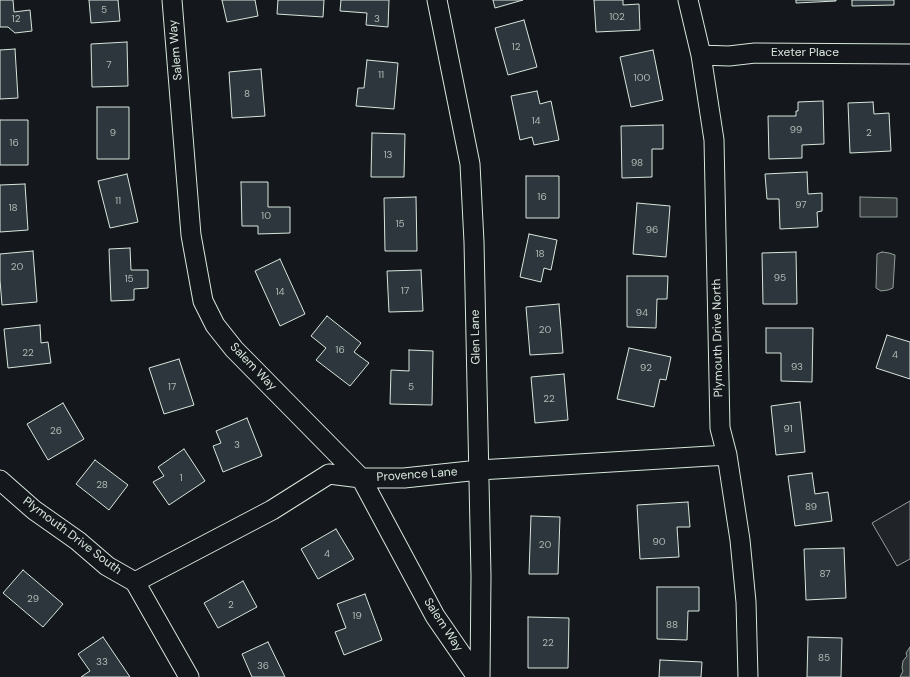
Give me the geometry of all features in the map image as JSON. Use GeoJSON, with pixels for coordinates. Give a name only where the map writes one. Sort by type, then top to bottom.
{"type":"FeatureCollection","features":[{"type":"Feature","properties":{"kind":"street","name":"Salem Way"},"geometry":{"type":"LineString","coordinates":[[172,0],[191,235],[203,301],[215,325],[234,348],[361,478],[435,616],[479,677]]}},
{"type":"Feature","properties":{"kind":"street","name":"Glen Lane"},"geometry":{"type":"LineString","coordinates":[[437,0],[470,164],[474,242],[481,576],[479,677]]}},
{"type":"Feature","properties":{"kind":"street","name":"Plymouth Drive North"},"geometry":{"type":"LineString","coordinates":[[688,0],[701,55],[714,140],[720,428],[727,456],[740,540],[746,602],[748,677]]}},
{"type":"Feature","properties":{"kind":"street","name":"Exeter Place"},"geometry":{"type":"LineString","coordinates":[[701,55],[729,56],[755,53],[910,54]]}},
{"type":"Feature","properties":{"kind":"street","name":"Provence Lane"},"geometry":{"type":"LineString","coordinates":[[135,582],[272,510],[329,474],[361,478],[404,478],[479,470],[727,456]]}},
{"type":"Feature","properties":{"kind":"street","name":"Plymouth Drive South"},"geometry":{"type":"LineString","coordinates":[[0,480],[34,510],[78,541],[107,566],[135,582],[189,677]]}},
{"type":"Feature","properties":{"kind":"shaded area"},"geometry":{"type":"Polygon","coordinates":[[[860,197],[897,198],[897,217],[860,217],[860,197]]]}},
{"type":"Feature","properties":{"kind":"shaded area"},"geometry":{"type":"Polygon","coordinates":[[[882,252],[895,255],[893,288],[881,291],[876,288],[877,254],[882,252]]]}},
{"type":"Feature","properties":{"kind":"shaded area"},"geometry":{"type":"Polygon","coordinates":[[[910,501],[910,559],[897,566],[872,523],[910,501]]]}},
{"type":"Feature","properties":{"kind":"shaded area"},"geometry":{"type":"Polygon","coordinates":[[[910,647],[910,677],[900,677],[903,671],[903,661],[907,656],[906,653],[910,647]]]}},
{"type":"Feature","properties":{"kind":"building"},"geometry":{"type":"Polygon","coordinates":[[[0,0],[13,0],[14,12],[30,10],[32,31],[15,33],[8,27],[0,27],[0,0]]]}},
{"type":"Feature","properties":{"kind":"building"},"geometry":{"type":"Polygon","coordinates":[[[89,0],[118,0],[120,21],[91,23],[89,0]]]}},
{"type":"Feature","properties":{"kind":"building"},"geometry":{"type":"Polygon","coordinates":[[[222,0],[255,0],[258,16],[227,22],[222,0]]]}},
{"type":"Feature","properties":{"kind":"building"},"geometry":{"type":"Polygon","coordinates":[[[278,0],[324,0],[323,17],[277,14],[278,0]]]}},
{"type":"Feature","properties":{"kind":"building"},"geometry":{"type":"Polygon","coordinates":[[[341,0],[389,0],[388,27],[366,25],[367,13],[340,11],[341,0]]]}},
{"type":"Feature","properties":{"kind":"building"},"geometry":{"type":"Polygon","coordinates":[[[493,0],[523,0],[495,8],[493,0]]]}},
{"type":"Feature","properties":{"kind":"building"},"geometry":{"type":"Polygon","coordinates":[[[594,0],[623,0],[623,5],[639,4],[640,30],[596,32],[594,0]]]}},
{"type":"Feature","properties":{"kind":"building"},"geometry":{"type":"Polygon","coordinates":[[[796,0],[836,0],[836,1],[796,3],[796,0]]]}},
{"type":"Feature","properties":{"kind":"building"},"geometry":{"type":"Polygon","coordinates":[[[852,0],[894,0],[894,5],[852,6],[852,0]]]}},
{"type":"Feature","properties":{"kind":"building"},"geometry":{"type":"Polygon","coordinates":[[[524,20],[537,67],[508,75],[495,28],[524,20]]]}},
{"type":"Feature","properties":{"kind":"building"},"geometry":{"type":"Polygon","coordinates":[[[127,42],[128,86],[92,87],[91,44],[127,42]]]}},
{"type":"Feature","properties":{"kind":"building"},"geometry":{"type":"Polygon","coordinates":[[[15,49],[18,98],[0,99],[0,50],[15,49]]]}},
{"type":"Feature","properties":{"kind":"building"},"geometry":{"type":"Polygon","coordinates":[[[653,50],[663,100],[631,107],[620,57],[653,50]]]}},
{"type":"Feature","properties":{"kind":"building"},"geometry":{"type":"Polygon","coordinates":[[[367,60],[398,63],[394,109],[356,106],[358,88],[364,88],[367,60]]]}},
{"type":"Feature","properties":{"kind":"building"},"geometry":{"type":"Polygon","coordinates":[[[261,69],[265,116],[232,118],[229,72],[261,69]]]}},
{"type":"Feature","properties":{"kind":"building"},"geometry":{"type":"Polygon","coordinates":[[[537,91],[540,104],[551,101],[559,140],[534,145],[532,137],[520,140],[511,96],[537,91]]]}},
{"type":"Feature","properties":{"kind":"building"},"geometry":{"type":"Polygon","coordinates":[[[823,101],[824,144],[802,145],[802,158],[769,159],[768,116],[796,116],[796,111],[798,111],[798,102],[823,101]]]}},
{"type":"Feature","properties":{"kind":"building"},"geometry":{"type":"Polygon","coordinates":[[[873,102],[874,114],[889,113],[891,151],[850,153],[848,103],[873,102]]]}},
{"type":"Feature","properties":{"kind":"building"},"geometry":{"type":"Polygon","coordinates":[[[97,107],[129,107],[129,159],[97,159],[97,107]]]}},
{"type":"Feature","properties":{"kind":"building"},"geometry":{"type":"Polygon","coordinates":[[[0,120],[28,120],[28,165],[0,165],[0,120]]]}},
{"type":"Feature","properties":{"kind":"building"},"geometry":{"type":"Polygon","coordinates":[[[663,125],[663,149],[652,149],[652,177],[622,178],[621,126],[663,125]]]}},
{"type":"Feature","properties":{"kind":"building"},"geometry":{"type":"Polygon","coordinates":[[[372,133],[405,134],[404,177],[371,177],[372,133]]]}},
{"type":"Feature","properties":{"kind":"building"},"geometry":{"type":"Polygon","coordinates":[[[807,172],[808,194],[822,193],[822,211],[817,212],[818,227],[780,229],[779,199],[767,199],[765,174],[807,172]]]}},
{"type":"Feature","properties":{"kind":"building"},"geometry":{"type":"Polygon","coordinates":[[[127,174],[138,222],[110,228],[98,181],[127,174]]]}},
{"type":"Feature","properties":{"kind":"building"},"geometry":{"type":"Polygon","coordinates":[[[526,176],[559,176],[559,218],[526,218],[526,176]]]}},
{"type":"Feature","properties":{"kind":"building"},"geometry":{"type":"Polygon","coordinates":[[[241,182],[268,182],[268,207],[290,207],[290,233],[258,234],[258,226],[242,226],[241,182]]]}},
{"type":"Feature","properties":{"kind":"building"},"geometry":{"type":"Polygon","coordinates":[[[25,184],[28,230],[0,232],[0,185],[25,184]]]}},
{"type":"Feature","properties":{"kind":"building"},"geometry":{"type":"Polygon","coordinates":[[[416,197],[417,251],[385,251],[384,198],[416,197]]]}},
{"type":"Feature","properties":{"kind":"building"},"geometry":{"type":"Polygon","coordinates":[[[637,203],[670,206],[666,257],[633,254],[637,203]]]}},
{"type":"Feature","properties":{"kind":"building"},"geometry":{"type":"Polygon","coordinates":[[[529,234],[557,240],[551,270],[544,268],[541,282],[520,277],[529,234]]]}},
{"type":"Feature","properties":{"kind":"building"},"geometry":{"type":"Polygon","coordinates":[[[130,248],[131,270],[148,270],[148,288],[134,289],[134,300],[111,301],[109,249],[130,248]]]}},
{"type":"Feature","properties":{"kind":"building"},"geometry":{"type":"Polygon","coordinates":[[[33,251],[37,302],[2,305],[0,254],[33,251]]]}},
{"type":"Feature","properties":{"kind":"building"},"geometry":{"type":"Polygon","coordinates":[[[796,252],[797,304],[763,304],[762,253],[796,252]]]}},
{"type":"Feature","properties":{"kind":"building"},"geometry":{"type":"Polygon","coordinates":[[[280,259],[305,314],[280,326],[255,271],[280,259]]]}},
{"type":"Feature","properties":{"kind":"building"},"geometry":{"type":"Polygon","coordinates":[[[421,270],[423,311],[389,312],[387,271],[421,270]]]}},
{"type":"Feature","properties":{"kind":"building"},"geometry":{"type":"Polygon","coordinates":[[[627,276],[668,276],[667,299],[657,299],[656,328],[627,327],[627,276]]]}},
{"type":"Feature","properties":{"kind":"building"},"geometry":{"type":"Polygon","coordinates":[[[559,304],[563,353],[530,355],[526,307],[559,304]]]}},
{"type":"Feature","properties":{"kind":"building"},"geometry":{"type":"Polygon","coordinates":[[[327,316],[361,343],[354,352],[369,363],[350,386],[316,360],[326,348],[311,336],[327,316]]]}},
{"type":"Feature","properties":{"kind":"building"},"geometry":{"type":"Polygon","coordinates":[[[40,325],[41,343],[48,342],[51,363],[8,368],[4,329],[40,325]]]}},
{"type":"Feature","properties":{"kind":"building"},"geometry":{"type":"Polygon","coordinates":[[[766,328],[813,328],[812,382],[781,381],[781,353],[766,353],[766,328]]]}},
{"type":"Feature","properties":{"kind":"building"},"geometry":{"type":"Polygon","coordinates":[[[887,335],[910,342],[910,379],[876,368],[887,335]]]}},
{"type":"Feature","properties":{"kind":"building"},"geometry":{"type":"Polygon","coordinates":[[[629,348],[671,357],[666,380],[660,379],[654,407],[617,399],[629,348]]]}},
{"type":"Feature","properties":{"kind":"building"},"geometry":{"type":"Polygon","coordinates":[[[409,350],[433,351],[432,405],[390,404],[391,370],[409,371],[409,350]]]}},
{"type":"Feature","properties":{"kind":"building"},"geometry":{"type":"Polygon","coordinates":[[[179,359],[194,405],[164,414],[149,368],[179,359]]]}},
{"type":"Feature","properties":{"kind":"building"},"geometry":{"type":"Polygon","coordinates":[[[564,374],[568,420],[535,423],[531,377],[564,374]]]}},
{"type":"Feature","properties":{"kind":"building"},"geometry":{"type":"Polygon","coordinates":[[[800,402],[805,452],[776,455],[771,406],[800,402]]]}},
{"type":"Feature","properties":{"kind":"building"},"geometry":{"type":"Polygon","coordinates":[[[63,403],[84,439],[48,460],[27,424],[63,403]]]}},
{"type":"Feature","properties":{"kind":"building"},"geometry":{"type":"Polygon","coordinates":[[[247,418],[262,456],[223,472],[213,446],[221,443],[216,431],[247,418]]]}},
{"type":"Feature","properties":{"kind":"building"},"geometry":{"type":"Polygon","coordinates":[[[184,449],[205,481],[169,505],[153,482],[164,476],[158,467],[184,449]]]}},
{"type":"Feature","properties":{"kind":"building"},"geometry":{"type":"Polygon","coordinates":[[[95,460],[128,485],[109,510],[76,484],[95,460]]]}},
{"type":"Feature","properties":{"kind":"building"},"geometry":{"type":"Polygon","coordinates":[[[812,473],[815,494],[828,492],[832,521],[795,526],[788,476],[812,473]]]}},
{"type":"Feature","properties":{"kind":"building"},"geometry":{"type":"Polygon","coordinates":[[[688,502],[690,527],[677,527],[679,557],[640,559],[637,505],[688,502]]]}},
{"type":"Feature","properties":{"kind":"building"},"geometry":{"type":"Polygon","coordinates":[[[531,516],[560,517],[558,574],[529,574],[531,516]]]}},
{"type":"Feature","properties":{"kind":"building"},"geometry":{"type":"Polygon","coordinates":[[[336,529],[354,559],[318,579],[301,549],[336,529]]]}},
{"type":"Feature","properties":{"kind":"building"},"geometry":{"type":"Polygon","coordinates":[[[844,548],[846,598],[806,600],[804,549],[844,548]]]}},
{"type":"Feature","properties":{"kind":"building"},"geometry":{"type":"Polygon","coordinates":[[[23,570],[63,604],[43,627],[3,593],[23,570]]]}},
{"type":"Feature","properties":{"kind":"building"},"geometry":{"type":"Polygon","coordinates":[[[243,581],[257,607],[218,628],[204,603],[243,581]]]}},
{"type":"Feature","properties":{"kind":"building"},"geometry":{"type":"Polygon","coordinates":[[[657,587],[699,587],[699,611],[688,611],[687,640],[657,639],[657,587]]]}},
{"type":"Feature","properties":{"kind":"building"},"geometry":{"type":"Polygon","coordinates":[[[365,594],[382,640],[344,655],[335,632],[346,628],[337,604],[365,594]]]}},
{"type":"Feature","properties":{"kind":"building"},"geometry":{"type":"Polygon","coordinates":[[[528,617],[569,618],[568,668],[528,668],[528,617]]]}},
{"type":"Feature","properties":{"kind":"building"},"geometry":{"type":"Polygon","coordinates":[[[103,637],[130,677],[81,677],[90,671],[78,654],[103,637]]]}},
{"type":"Feature","properties":{"kind":"building"},"geometry":{"type":"Polygon","coordinates":[[[808,637],[842,638],[841,677],[807,677],[808,637]]]}},
{"type":"Feature","properties":{"kind":"building"},"geometry":{"type":"Polygon","coordinates":[[[268,642],[285,677],[252,677],[242,654],[268,642]]]}},
{"type":"Feature","properties":{"kind":"building"},"geometry":{"type":"Polygon","coordinates":[[[660,660],[702,662],[701,677],[659,677],[660,660]]]}}]}
